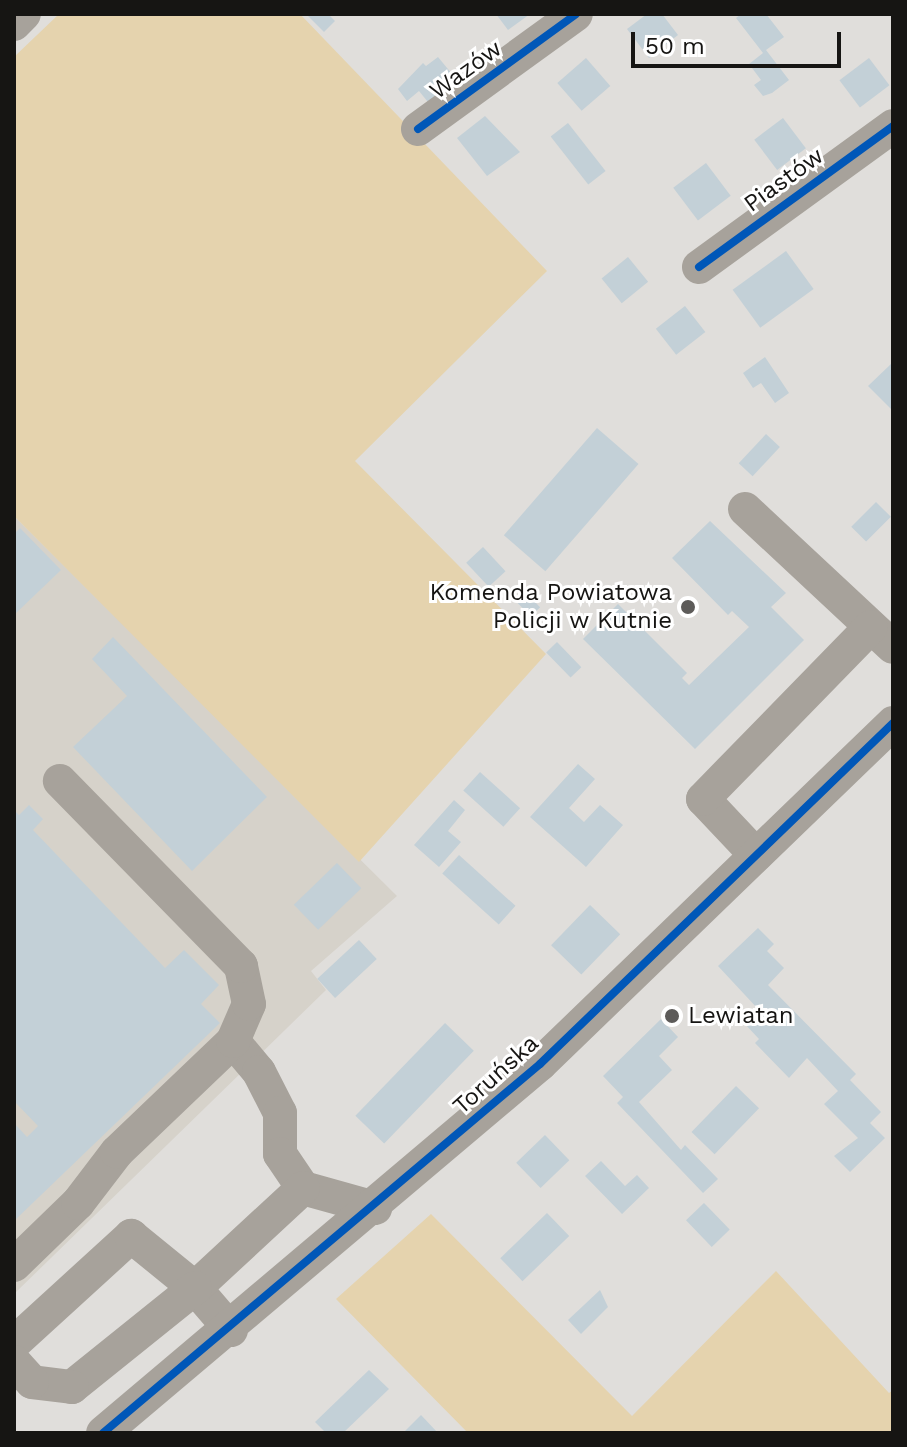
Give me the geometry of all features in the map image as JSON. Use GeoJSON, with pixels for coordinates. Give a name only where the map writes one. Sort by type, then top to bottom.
{"type":"FeatureCollection","features":[{"type":"Feature","properties":{"kind":"street"},"geometry":{"type":"LineString","coordinates":[[14,24],[24,14]]}},
{"type":"Feature","properties":{"kind":"street","name":"Wazów"},"geometry":{"type":"LineString","coordinates":[[418,129],[576,14]]}},
{"type":"Feature","properties":{"kind":"street","name":"Piastów"},"geometry":{"type":"LineString","coordinates":[[699,267],[893,126]]}},
{"type":"Feature","properties":{"kind":"street"},"geometry":{"type":"LineString","coordinates":[[745,509],[882,637],[703,799],[756,855]]}},
{"type":"Feature","properties":{"kind":"street","name":"Toruńska"},"geometry":{"type":"LineString","coordinates":[[103,1433],[231,1330],[540,1064],[893,723]]}},
{"type":"Feature","properties":{"kind":"street"},"geometry":{"type":"LineString","coordinates":[[14,1265],[78,1203],[117,1152],[233,1041],[249,1004],[241,966],[60,781]]}},
{"type":"Feature","properties":{"kind":"street"},"geometry":{"type":"LineString","coordinates":[[233,1041],[259,1072],[280,1113],[280,1154],[303,1188],[375,1208]]}},
{"type":"Feature","properties":{"kind":"street"},"geometry":{"type":"LineString","coordinates":[[14,1362],[32,1382],[72,1387],[195,1288],[303,1188]]}},
{"type":"Feature","properties":{"kind":"street"},"geometry":{"type":"LineString","coordinates":[[14,1343],[131,1236],[195,1288],[231,1330]]}},
{"type":"Feature","properties":{"kind":"shaded area"},"geometry":{"type":"Polygon","coordinates":[[[59,14],[300,14],[547,271],[355,461],[546,654],[359,862],[14,516],[14,57],[59,14]]]}},
{"type":"Feature","properties":{"kind":"shaded area"},"geometry":{"type":"Polygon","coordinates":[[[14,516],[397,896],[311,971],[326,990],[14,1294],[14,516]]]}},
{"type":"Feature","properties":{"kind":"shaded area"},"geometry":{"type":"Polygon","coordinates":[[[431,1214],[632,1416],[776,1271],[889,1393],[893,1390],[893,1433],[468,1433],[336,1299],[431,1214]]]}},
{"type":"Feature","properties":{"kind":"building"},"geometry":{"type":"Polygon","coordinates":[[[306,14],[328,14],[335,21],[324,32],[306,14]]]}},
{"type":"Feature","properties":{"kind":"building"},"geometry":{"type":"Polygon","coordinates":[[[496,14],[530,14],[508,30],[496,14]]]}},
{"type":"Feature","properties":{"kind":"building"},"geometry":{"type":"Polygon","coordinates":[[[647,14],[662,14],[678,35],[649,58],[627,29],[647,14]]]}},
{"type":"Feature","properties":{"kind":"building"},"geometry":{"type":"Polygon","coordinates":[[[741,14],[766,14],[784,37],[766,50],[789,80],[763,96],[754,85],[761,80],[749,64],[763,53],[736,18],[741,14]]]}},
{"type":"Feature","properties":{"kind":"building"},"geometry":{"type":"Polygon","coordinates":[[[438,57],[462,86],[432,107],[419,91],[407,101],[398,89],[423,63],[426,66],[438,57]]]}},
{"type":"Feature","properties":{"kind":"building"},"geometry":{"type":"Polygon","coordinates":[[[586,58],[610,86],[582,111],[557,83],[586,58]]]}},
{"type":"Feature","properties":{"kind":"building"},"geometry":{"type":"Polygon","coordinates":[[[869,58],[889,85],[860,107],[839,80],[869,58]]]}},
{"type":"Feature","properties":{"kind":"building"},"geometry":{"type":"Polygon","coordinates":[[[485,116],[520,152],[487,176],[457,138],[485,116]]]}},
{"type":"Feature","properties":{"kind":"building"},"geometry":{"type":"Polygon","coordinates":[[[783,118],[806,148],[777,170],[754,140],[783,118]]]}},
{"type":"Feature","properties":{"kind":"building"},"geometry":{"type":"Polygon","coordinates":[[[568,123],[606,171],[588,185],[551,137],[568,123]]]}},
{"type":"Feature","properties":{"kind":"building"},"geometry":{"type":"Polygon","coordinates":[[[706,163],[731,196],[698,220],[673,188],[706,163]]]}},
{"type":"Feature","properties":{"kind":"building"},"geometry":{"type":"Polygon","coordinates":[[[786,251],[814,289],[760,328],[733,290],[786,251]]]}},
{"type":"Feature","properties":{"kind":"building"},"geometry":{"type":"Polygon","coordinates":[[[628,257],[648,282],[622,303],[602,278],[628,257]]]}},
{"type":"Feature","properties":{"kind":"building"},"geometry":{"type":"Polygon","coordinates":[[[685,306],[705,332],[676,355],[656,329],[685,306]]]}},
{"type":"Feature","properties":{"kind":"building"},"geometry":{"type":"Polygon","coordinates":[[[765,357],[789,393],[775,403],[761,383],[753,388],[743,373],[765,357]]]}},
{"type":"Feature","properties":{"kind":"building"},"geometry":{"type":"Polygon","coordinates":[[[893,365],[893,411],[868,386],[893,365]]]}},
{"type":"Feature","properties":{"kind":"building"},"geometry":{"type":"Polygon","coordinates":[[[597,428],[639,464],[545,571],[504,535],[597,428]]]}},
{"type":"Feature","properties":{"kind":"building"},"geometry":{"type":"Polygon","coordinates":[[[766,434],[780,447],[753,476],[739,463],[766,434]]]}},
{"type":"Feature","properties":{"kind":"building"},"geometry":{"type":"Polygon","coordinates":[[[876,502],[891,517],[866,542],[851,527],[876,502]]]}},
{"type":"Feature","properties":{"kind":"building"},"geometry":{"type":"Polygon","coordinates":[[[710,521],[786,593],[771,607],[804,640],[695,749],[583,639],[618,604],[687,673],[682,678],[689,685],[749,627],[732,611],[728,615],[672,558],[710,521]]]}},
{"type":"Feature","properties":{"kind":"building"},"geometry":{"type":"Polygon","coordinates":[[[20,528],[61,570],[14,615],[14,534],[20,528]]]}},
{"type":"Feature","properties":{"kind":"building"},"geometry":{"type":"Polygon","coordinates":[[[483,547],[506,571],[489,587],[466,563],[483,547]]]}},
{"type":"Feature","properties":{"kind":"building"},"geometry":{"type":"Polygon","coordinates":[[[526,593],[540,607],[531,616],[517,602],[526,593]]]}},
{"type":"Feature","properties":{"kind":"building"},"geometry":{"type":"Polygon","coordinates":[[[113,637],[267,797],[192,871],[73,747],[127,696],[92,659],[113,637]]]}},
{"type":"Feature","properties":{"kind":"building"},"geometry":{"type":"Polygon","coordinates":[[[557,642],[581,667],[571,678],[546,652],[557,642]]]}},
{"type":"Feature","properties":{"kind":"building"},"geometry":{"type":"Polygon","coordinates":[[[578,764],[595,779],[569,808],[584,822],[600,805],[623,825],[586,867],[530,817],[578,764]]]}},
{"type":"Feature","properties":{"kind":"building"},"geometry":{"type":"Polygon","coordinates":[[[480,772],[520,808],[503,827],[463,791],[480,772]]]}},
{"type":"Feature","properties":{"kind":"building"},"geometry":{"type":"Polygon","coordinates":[[[454,800],[465,810],[448,831],[461,842],[439,867],[414,845],[454,800]]]}},
{"type":"Feature","properties":{"kind":"building"},"geometry":{"type":"Polygon","coordinates":[[[29,805],[43,819],[33,830],[165,968],[184,950],[219,985],[201,1004],[220,1023],[14,1221],[14,1123],[27,1137],[38,1126],[14,1101],[14,810],[19,815],[29,805]]]}},
{"type":"Feature","properties":{"kind":"building"},"geometry":{"type":"Polygon","coordinates":[[[459,855],[515,906],[499,924],[442,874],[459,855]]]}},
{"type":"Feature","properties":{"kind":"building"},"geometry":{"type":"Polygon","coordinates":[[[337,863],[361,888],[318,930],[294,905],[337,863]]]}},
{"type":"Feature","properties":{"kind":"building"},"geometry":{"type":"Polygon","coordinates":[[[590,905],[620,934],[581,974],[551,945],[590,905]]]}},
{"type":"Feature","properties":{"kind":"building"},"geometry":{"type":"Polygon","coordinates":[[[758,928],[774,944],[767,951],[784,968],[768,985],[856,1074],[850,1080],[881,1112],[870,1123],[885,1138],[850,1172],[834,1156],[858,1138],[824,1104],[838,1091],[807,1058],[789,1078],[755,1043],[759,1039],[744,1023],[758,1009],[718,966],[758,928]]]}},
{"type":"Feature","properties":{"kind":"building"},"geometry":{"type":"Polygon","coordinates":[[[359,940],[377,959],[335,998],[317,979],[359,940]]]}},
{"type":"Feature","properties":{"kind":"building"},"geometry":{"type":"Polygon","coordinates":[[[661,1019],[678,1037],[659,1056],[672,1070],[639,1102],[681,1150],[685,1145],[718,1179],[703,1193],[617,1103],[623,1097],[603,1076],[661,1019]]]}},
{"type":"Feature","properties":{"kind":"building"},"geometry":{"type":"Polygon","coordinates":[[[445,1023],[474,1051],[384,1144],[355,1116],[445,1023]]]}},
{"type":"Feature","properties":{"kind":"building"},"geometry":{"type":"Polygon","coordinates":[[[736,1086],[759,1108],[715,1154],[692,1132],[736,1086]]]}},
{"type":"Feature","properties":{"kind":"building"},"geometry":{"type":"Polygon","coordinates":[[[545,1135],[569,1160],[541,1188],[516,1163],[545,1135]]]}},
{"type":"Feature","properties":{"kind":"building"},"geometry":{"type":"Polygon","coordinates":[[[601,1161],[625,1186],[637,1175],[649,1188],[622,1214],[585,1176],[601,1161]]]}},
{"type":"Feature","properties":{"kind":"building"},"geometry":{"type":"Polygon","coordinates":[[[704,1203],[730,1230],[712,1247],[686,1220],[704,1203]]]}},
{"type":"Feature","properties":{"kind":"building"},"geometry":{"type":"Polygon","coordinates":[[[547,1213],[569,1236],[522,1281],[500,1258],[547,1213]]]}},
{"type":"Feature","properties":{"kind":"building"},"geometry":{"type":"Polygon","coordinates":[[[600,1290],[608,1307],[581,1334],[568,1320],[600,1290]]]}},
{"type":"Feature","properties":{"kind":"building"},"geometry":{"type":"Polygon","coordinates":[[[369,1370],[389,1389],[343,1433],[326,1433],[315,1422],[369,1370]]]}},
{"type":"Feature","properties":{"kind":"building"},"geometry":{"type":"Polygon","coordinates":[[[421,1415],[438,1433],[403,1433],[421,1415]]]}},
{"type":"Feature","properties":{"kind":"cycle path"},"geometry":{"type":"LineString","coordinates":[[418,129],[576,14]]}},
{"type":"Feature","properties":{"kind":"cycle path"},"geometry":{"type":"LineString","coordinates":[[699,267],[893,126]]}},
{"type":"Feature","properties":{"kind":"cycle path"},"geometry":{"type":"LineString","coordinates":[[103,1433],[540,1064],[893,723]]}},
{"type":"Feature","properties":{"kind":"place","name":"Komenda Powiatowa Policji w Kutnie"},"geometry":{"type":"Point","coordinates":[688,607]}},
{"type":"Feature","properties":{"kind":"place","name":"Lewiatan"},"geometry":{"type":"Point","coordinates":[672,1016]}}]}
